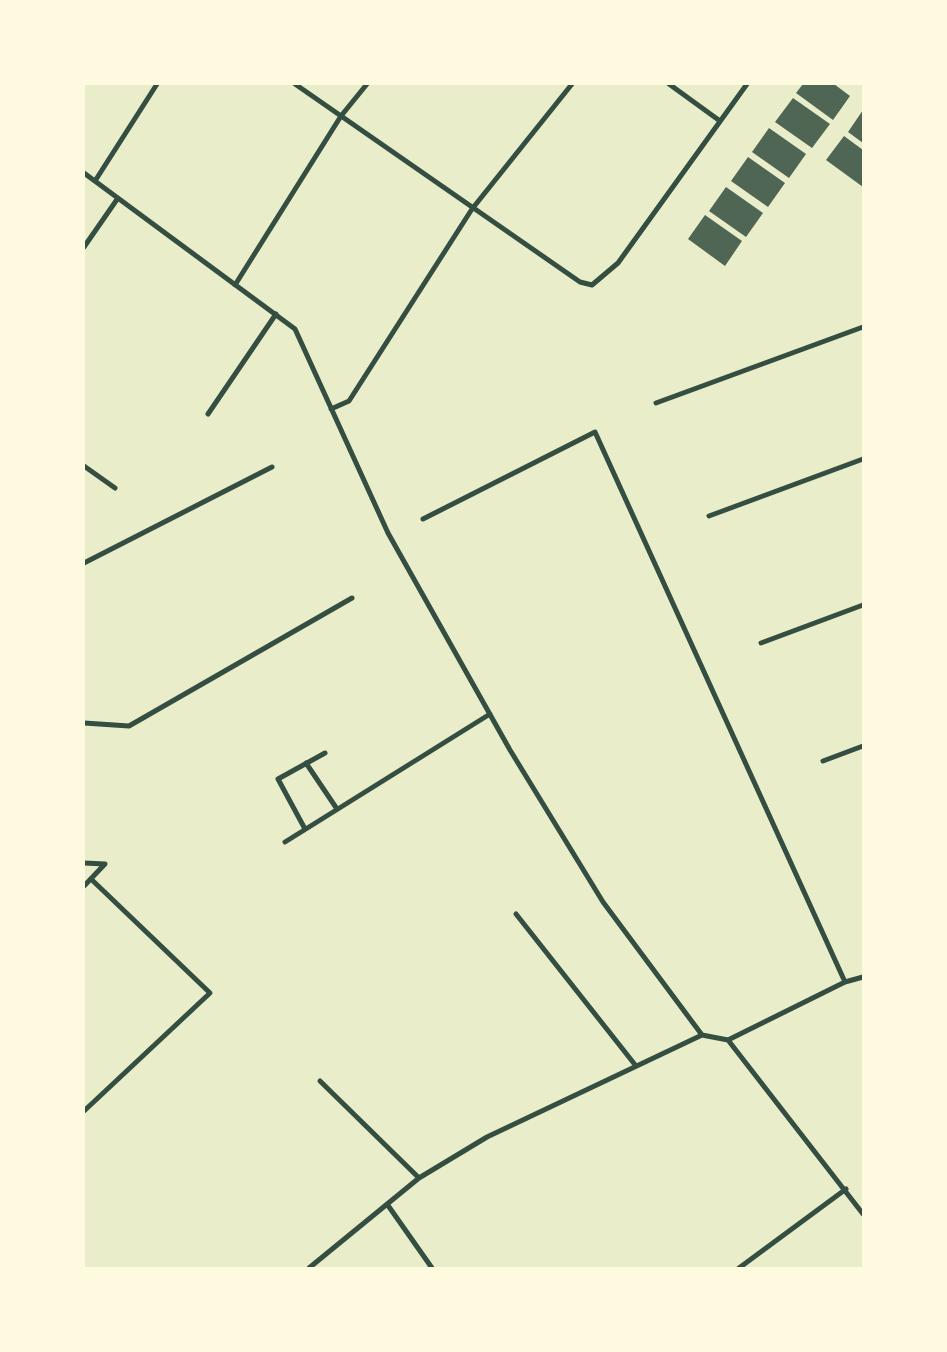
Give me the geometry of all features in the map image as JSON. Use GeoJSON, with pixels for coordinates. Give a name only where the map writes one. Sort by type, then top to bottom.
{"type":"FeatureCollection","features":[{"type":"Feature","properties":{"kind":"street"},"geometry":{"type":"LineString","coordinates":[[95,181],[157,84]]}},
{"type":"Feature","properties":{"kind":"street"},"geometry":{"type":"LineString","coordinates":[[295,84],[472,209],[580,282],[592,285],[618,263],[747,84]]}},
{"type":"Feature","properties":{"kind":"street"},"geometry":{"type":"LineString","coordinates":[[235,285],[341,116],[366,84]]}},
{"type":"Feature","properties":{"kind":"street"},"geometry":{"type":"LineString","coordinates":[[331,409],[349,401],[472,209],[572,84]]}},
{"type":"Feature","properties":{"kind":"street"},"geometry":{"type":"LineString","coordinates":[[669,84],[720,122]]}},
{"type":"Feature","properties":{"kind":"street"},"geometry":{"type":"LineString","coordinates":[[84,173],[295,329],[388,533],[490,714],[603,902],[702,1035]]}},
{"type":"Feature","properties":{"kind":"street"},"geometry":{"type":"LineString","coordinates":[[84,247],[118,198]]}},
{"type":"Feature","properties":{"kind":"street"},"geometry":{"type":"LineString","coordinates":[[208,414],[276,314]]}},
{"type":"Feature","properties":{"kind":"street"},"geometry":{"type":"LineString","coordinates":[[656,403],[863,326]]}},
{"type":"Feature","properties":{"kind":"street"},"geometry":{"type":"LineString","coordinates":[[423,519],[595,432],[845,982]]}},
{"type":"Feature","properties":{"kind":"street"},"geometry":{"type":"LineString","coordinates":[[709,516],[863,459]]}},
{"type":"Feature","properties":{"kind":"street"},"geometry":{"type":"LineString","coordinates":[[84,466],[115,488]]}},
{"type":"Feature","properties":{"kind":"street"},"geometry":{"type":"LineString","coordinates":[[84,563],[272,467]]}},
{"type":"Feature","properties":{"kind":"street"},"geometry":{"type":"LineString","coordinates":[[84,722],[129,726],[352,598]]}},
{"type":"Feature","properties":{"kind":"street"},"geometry":{"type":"LineString","coordinates":[[761,644],[863,604]]}},
{"type":"Feature","properties":{"kind":"street"},"geometry":{"type":"LineString","coordinates":[[285,842],[490,714]]}},
{"type":"Feature","properties":{"kind":"street"},"geometry":{"type":"LineString","coordinates":[[823,761],[863,746]]}},
{"type":"Feature","properties":{"kind":"street"},"geometry":{"type":"LineString","coordinates":[[305,829],[277,780],[325,753]]}},
{"type":"Feature","properties":{"kind":"street"},"geometry":{"type":"LineString","coordinates":[[306,764],[337,809]]}},
{"type":"Feature","properties":{"kind":"street"},"geometry":{"type":"LineString","coordinates":[[84,863],[104,864],[84,886]]}},
{"type":"Feature","properties":{"kind":"street"},"geometry":{"type":"LineString","coordinates":[[84,1111],[210,993],[90,879]]}},
{"type":"Feature","properties":{"kind":"street"},"geometry":{"type":"LineString","coordinates":[[516,914],[636,1066]]}},
{"type":"Feature","properties":{"kind":"street"},"geometry":{"type":"LineString","coordinates":[[309,1268],[419,1178],[487,1137],[702,1035],[728,1040],[845,982],[863,977]]}},
{"type":"Feature","properties":{"kind":"street"},"geometry":{"type":"LineString","coordinates":[[728,1040],[846,1189],[863,1214]]}},
{"type":"Feature","properties":{"kind":"street"},"geometry":{"type":"LineString","coordinates":[[320,1081],[419,1178]]}},
{"type":"Feature","properties":{"kind":"street"},"geometry":{"type":"LineString","coordinates":[[739,1268],[846,1189]]}},
{"type":"Feature","properties":{"kind":"street"},"geometry":{"type":"LineString","coordinates":[[387,1204],[432,1268]]}},
{"type":"Feature","properties":{"kind":"building"},"geometry":{"type":"Polygon","coordinates":[[[803,84],[834,84],[850,96],[833,120],[796,93],[803,84]]]}},
{"type":"Feature","properties":{"kind":"building"},"geometry":{"type":"Polygon","coordinates":[[[793,98],[830,124],[812,148],[775,122],[793,98]]]}},
{"type":"Feature","properties":{"kind":"building"},"geometry":{"type":"Polygon","coordinates":[[[863,110],[863,143],[848,132],[863,110]]]}},
{"type":"Feature","properties":{"kind":"building"},"geometry":{"type":"Polygon","coordinates":[[[769,128],[806,154],[789,178],[752,152],[769,128]]]}},
{"type":"Feature","properties":{"kind":"building"},"geometry":{"type":"Polygon","coordinates":[[[844,136],[863,150],[863,187],[826,160],[844,136]]]}},
{"type":"Feature","properties":{"kind":"building"},"geometry":{"type":"Polygon","coordinates":[[[748,157],[785,183],[768,207],[731,181],[748,157]]]}},
{"type":"Feature","properties":{"kind":"building"},"geometry":{"type":"Polygon","coordinates":[[[726,187],[763,213],[746,237],[709,211],[726,187]]]}},
{"type":"Feature","properties":{"kind":"building"},"geometry":{"type":"Polygon","coordinates":[[[705,215],[742,241],[725,266],[688,239],[705,215]]]}}]}
